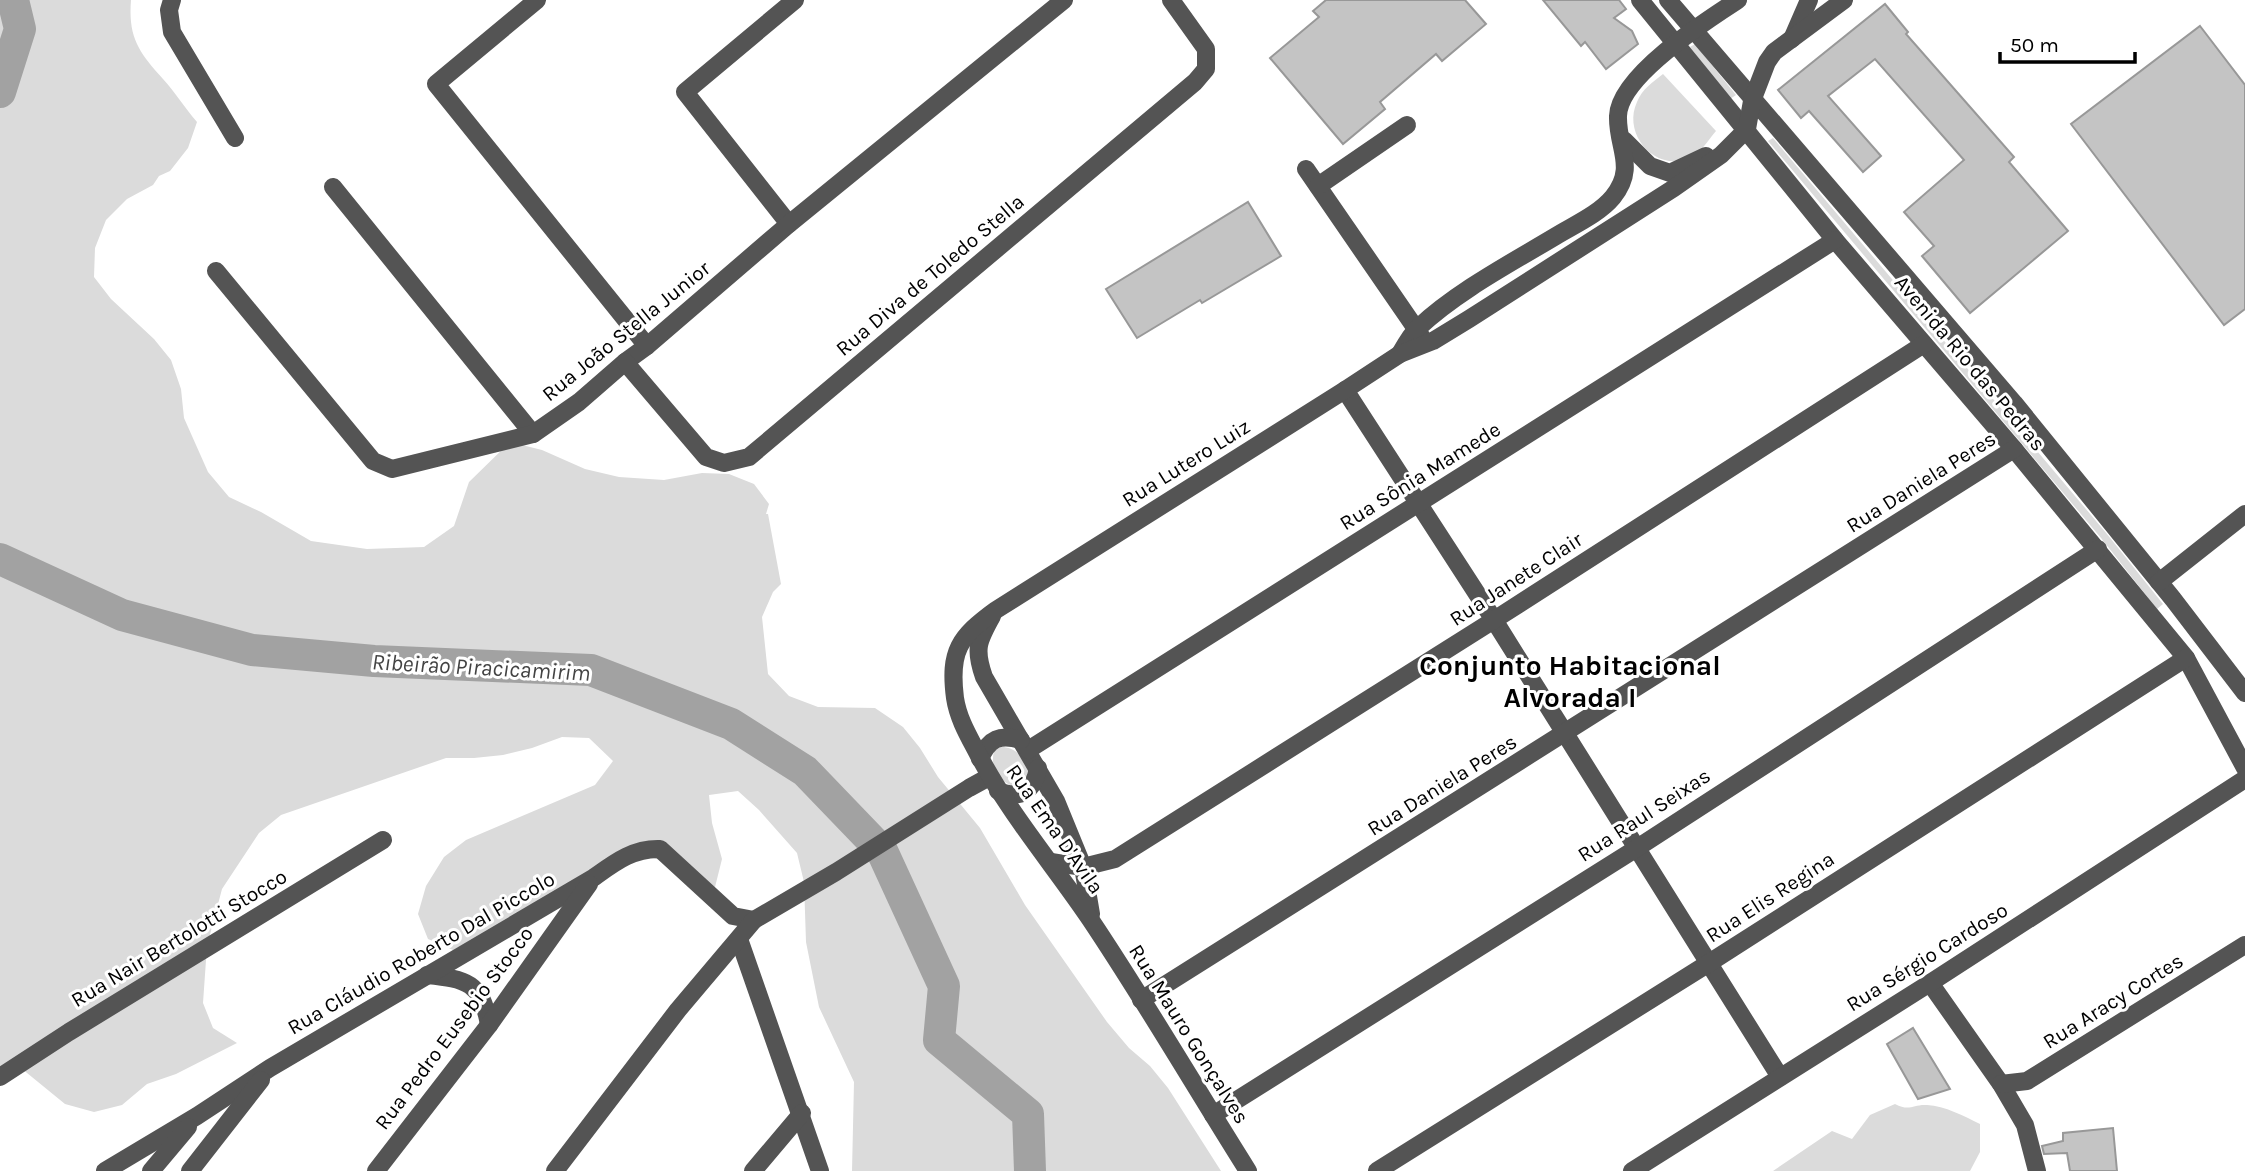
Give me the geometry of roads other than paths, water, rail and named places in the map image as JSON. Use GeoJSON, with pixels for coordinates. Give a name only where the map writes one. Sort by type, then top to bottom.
{"type":"FeatureCollection","features":[{"type":"Feature","properties":{"kind":"street"},"geometry":{"type":"LineString","coordinates":[[172,0],[169,10],[172,32],[231,132]]}},
{"type":"Feature","properties":{"kind":"street"},"geometry":{"type":"LineString","coordinates":[[537,0],[436,84],[647,346]]}},
{"type":"Feature","properties":{"kind":"street"},"geometry":{"type":"LineString","coordinates":[[789,224],[685,93],[794,0]]}},
{"type":"Feature","properties":{"kind":"street","name":"Rua João Stella Junior"},"geometry":{"type":"LineString","coordinates":[[216,271],[373,461],[392,469],[533,434],[579,402],[789,224],[1064,0]]}},
{"type":"Feature","properties":{"kind":"street","name":"Rua Diva de Toledo Stella"},"geometry":{"type":"LineString","coordinates":[[625,362],[706,457],[724,463],[749,457],[1195,82],[1206,69],[1206,49],[1171,0]]}},
{"type":"Feature","properties":{"kind":"street","name":"Avenida Rio das Pedras"},"geometry":{"type":"LineString","coordinates":[[1640,0],[1835,240],[2014,449],[2186,658],[2245,768]]}},
{"type":"Feature","properties":{"kind":"street","name":"Avenida Rio das Pedras"},"geometry":{"type":"LineString","coordinates":[[1668,0],[2014,403],[2243,687]]}},
{"type":"Feature","properties":{"kind":"street","name":"Rua Lutero Luiz"},"geometry":{"type":"LineString","coordinates":[[1399,354],[1417,329],[1482,280],[1592,214],[1612,199],[1622,184],[1627,161],[1618,114],[1626,95],[1637,79],[1674,43],[1738,0]]}},
{"type":"Feature","properties":{"kind":"street"},"geometry":{"type":"LineString","coordinates":[[1792,39],[1809,0]]}},
{"type":"Feature","properties":{"kind":"street"},"geometry":{"type":"LineString","coordinates":[[1747,129],[1752,101],[1767,62],[1774,52],[1844,2]]}},
{"type":"Feature","properties":{"kind":"street"},"geometry":{"type":"LineString","coordinates":[[1318,186],[1407,125]]}},
{"type":"Feature","properties":{"kind":"street","name":"Rua Lutero Luiz"},"geometry":{"type":"LineString","coordinates":[[996,610],[1399,354],[1426,345],[1674,188],[1721,155],[1747,129]]}},
{"type":"Feature","properties":{"kind":"street"},"geometry":{"type":"LineString","coordinates":[[1622,137],[1650,166],[1670,173],[1701,156],[1721,155]]}},
{"type":"Feature","properties":{"kind":"street"},"geometry":{"type":"LineString","coordinates":[[1306,169],[1426,345]]}},
{"type":"Feature","properties":{"kind":"street"},"geometry":{"type":"LineString","coordinates":[[333,187],[533,434]]}},
{"type":"Feature","properties":{"kind":"street","name":"Rua Sônia Mamede"},"geometry":{"type":"LineString","coordinates":[[1025,745],[1420,503],[1835,240]]}},
{"type":"Feature","properties":{"kind":"street","name":"Rua Janete Clair"},"geometry":{"type":"LineString","coordinates":[[1051,863],[1083,867],[1115,859],[1924,344]]}},
{"type":"Feature","properties":{"kind":"street"},"geometry":{"type":"LineString","coordinates":[[1345,390],[1420,503],[1780,1077]]}},
{"type":"Feature","properties":{"kind":"street","name":"Rua Daniela Peres"},"geometry":{"type":"LineString","coordinates":[[1140,1000],[2014,449]]}},
{"type":"Feature","properties":{"kind":"street"},"geometry":{"type":"LineString","coordinates":[[2159,582],[2245,514]]}},
{"type":"Feature","properties":{"kind":"street","name":"Rua Raul Seixas"},"geometry":{"type":"LineString","coordinates":[[1213,1115],[1637,848],[2098,550]]}},
{"type":"Feature","properties":{"kind":"street","name":"Rua Ema D'Avila"},"geometry":{"type":"LineString","coordinates":[[996,610],[979,639],[977,657],[984,677],[1056,801],[1083,867],[1092,922]]}},
{"type":"Feature","properties":{"kind":"street","name":"Rua Ema D'Avila"},"geometry":{"type":"LineString","coordinates":[[996,610],[970,628],[957,648],[953,670],[956,701],[963,726],[994,784],[1092,922]]}},
{"type":"Feature","properties":{"kind":"street","name":"Rua Elis Regina"},"geometry":{"type":"LineString","coordinates":[[1377,1171],[1709,963],[2186,658]]}},
{"type":"Feature","properties":{"kind":"street"},"geometry":{"type":"LineString","coordinates":[[980,759],[986,746],[995,738],[1008,736],[1025,745]]}},
{"type":"Feature","properties":{"kind":"street"},"geometry":{"type":"LineString","coordinates":[[555,1171],[678,1010],[754,920],[969,788],[994,784],[1010,796],[1026,792],[1035,782],[1038,768]]}},
{"type":"Feature","properties":{"kind":"street","name":"Rua Sérgio Cardoso"},"geometry":{"type":"LineString","coordinates":[[1632,1171],[1930,983],[2245,779]]}},
{"type":"Feature","properties":{"kind":"street","name":"Rua Nair Bertolotti Stocco"},"geometry":{"type":"LineString","coordinates":[[0,1077],[383,840]]}},
{"type":"Feature","properties":{"kind":"street","name":"Rua Cláudio Roberto Dal Piccolo"},"geometry":{"type":"LineString","coordinates":[[105,1171],[270,1068],[593,878],[620,859],[646,848],[660,849],[733,916],[754,920]]}},
{"type":"Feature","properties":{"kind":"street","name":"Rua Pedro Eusebio Stocco"},"geometry":{"type":"LineString","coordinates":[[376,1171],[489,1025],[593,878]]}},
{"type":"Feature","properties":{"kind":"street","name":"Rua Mauro Gonçalves"},"geometry":{"type":"LineString","coordinates":[[1092,922],[1248,1171]]}},
{"type":"Feature","properties":{"kind":"street"},"geometry":{"type":"LineString","coordinates":[[739,939],[802,1113],[820,1171]]}},
{"type":"Feature","properties":{"kind":"street","name":"Rua Aracy Cortes"},"geometry":{"type":"LineString","coordinates":[[2001,1084],[2027,1082],[2245,945]]}},
{"type":"Feature","properties":{"kind":"street"},"geometry":{"type":"LineString","coordinates":[[427,975],[459,978],[475,987],[486,1008],[489,1025]]}},
{"type":"Feature","properties":{"kind":"street"},"geometry":{"type":"LineString","coordinates":[[1930,983],[2001,1084],[2025,1125],[2037,1171]]}},
{"type":"Feature","properties":{"kind":"street"},"geometry":{"type":"LineString","coordinates":[[190,1171],[270,1068]]}},
{"type":"Feature","properties":{"kind":"street"},"geometry":{"type":"LineString","coordinates":[[753,1171],[802,1113]]}},
{"type":"Feature","properties":{"kind":"street"},"geometry":{"type":"LineString","coordinates":[[151,1171],[197,1116]]}},
{"type":"Feature","properties":{"kind":"waterway","name":"Ribeirão Piracicamirim"},"geometry":{"type":"LineString","coordinates":[[0,92],[20,29],[13,0]]}},
{"type":"Feature","properties":{"kind":"waterway","name":"Ribeirão Piracicamirim"},"geometry":{"type":"LineString","coordinates":[[0,559],[122,615],[252,650],[374,661],[591,670],[731,724],[805,771],[882,851],[944,986],[939,1040],[1028,1114],[1030,1171]]}},
{"type":"Feature","properties":{"kind":"district","name":"Conjunto Habitacional Alvorada I"},"geometry":{"type":"Point","coordinates":[1570,681]}}]}
